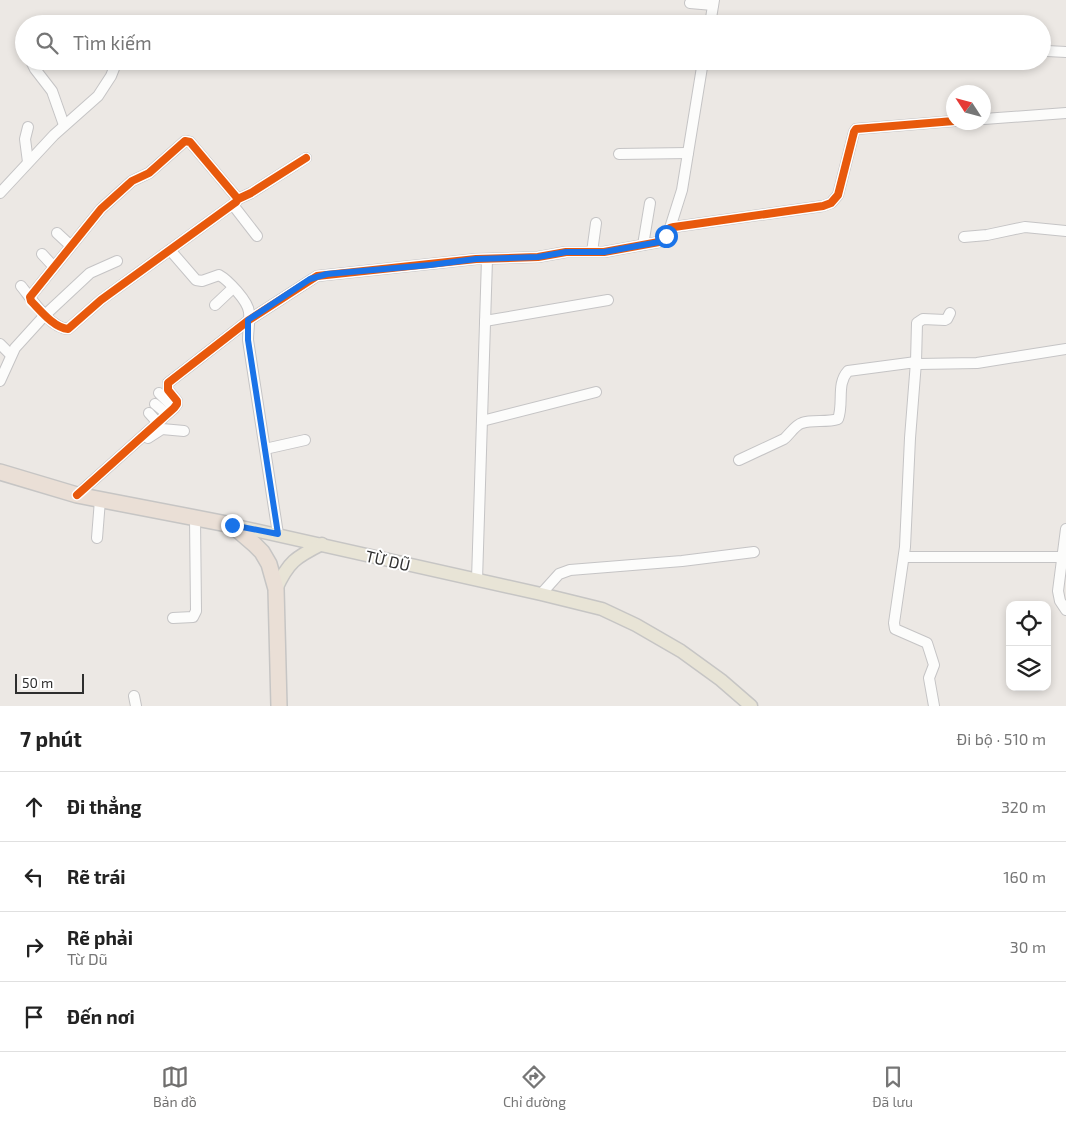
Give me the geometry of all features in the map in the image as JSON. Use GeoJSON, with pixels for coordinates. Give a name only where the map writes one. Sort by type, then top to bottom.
{"type":"FeatureCollection","features":[{"type":"Feature","properties":{"kind":"highway","name":"TỪ DŨ"},"geometry":{"type":"LineString","coordinates":[[0,472],[77,495],[232,525]]}},
{"type":"Feature","properties":{"kind":"highway"},"geometry":{"type":"LineString","coordinates":[[232,525],[262,552],[269,564],[276,589],[279,706]]}},
{"type":"Feature","properties":{"kind":"main road","name":"TỪ DŨ"},"geometry":{"type":"LineString","coordinates":[[232,525],[602,609],[636,625],[680,651],[721,680],[751,706]]}},
{"type":"Feature","properties":{"kind":"main road"},"geometry":{"type":"LineString","coordinates":[[276,589],[285,570],[295,559],[322,544]]}},
{"type":"Feature","properties":{"kind":"street"},"geometry":{"type":"LineString","coordinates":[[690,3],[713,2],[711,15]]}},
{"type":"Feature","properties":{"kind":"street"},"geometry":{"type":"LineString","coordinates":[[1051,52],[1066,52]]}},
{"type":"Feature","properties":{"kind":"street"},"geometry":{"type":"LineString","coordinates":[[36,70],[52,91],[64,125]]}},
{"type":"Feature","properties":{"kind":"street"},"geometry":{"type":"LineString","coordinates":[[0,193],[64,125],[98,96],[113,70]]}},
{"type":"Feature","properties":{"kind":"street"},"geometry":{"type":"LineString","coordinates":[[77,495],[177,404],[177,401],[168,390],[168,384],[248,320],[317,276],[487,259],[524,258],[566,252],[604,252],[659,242],[675,227],[702,70]]}},
{"type":"Feature","properties":{"kind":"street"},"geometry":{"type":"LineString","coordinates":[[991,118],[1066,113]]}},
{"type":"Feature","properties":{"kind":"street"},"geometry":{"type":"LineString","coordinates":[[675,227],[823,206],[831,203],[838,195],[856,129],[946,122]]}},
{"type":"Feature","properties":{"kind":"street"},"geometry":{"type":"LineString","coordinates":[[28,127],[25,139],[28,162]]}},
{"type":"Feature","properties":{"kind":"street"},"geometry":{"type":"LineString","coordinates":[[30,297],[100,209],[132,181],[149,173],[185,141],[190,142],[235,202],[257,236]]}},
{"type":"Feature","properties":{"kind":"street"},"geometry":{"type":"LineString","coordinates":[[619,154],[688,153]]}},
{"type":"Feature","properties":{"kind":"street"},"geometry":{"type":"LineString","coordinates":[[21,286],[31,301],[46,315],[62,328],[68,329],[101,300],[235,202],[306,158]]}},
{"type":"Feature","properties":{"kind":"street"},"geometry":{"type":"LineString","coordinates":[[643,246],[650,203]]}},
{"type":"Feature","properties":{"kind":"street"},"geometry":{"type":"LineString","coordinates":[[592,252],[596,222]]}},
{"type":"Feature","properties":{"kind":"street"},"geometry":{"type":"LineString","coordinates":[[964,238],[1025,227],[1066,231]]}},
{"type":"Feature","properties":{"kind":"street"},"geometry":{"type":"LineString","coordinates":[[57,233],[71,246]]}},
{"type":"Feature","properties":{"kind":"street"},"geometry":{"type":"LineString","coordinates":[[170,250],[196,280],[202,281],[219,274],[248,307],[248,340],[278,534]]}},
{"type":"Feature","properties":{"kind":"street"},"geometry":{"type":"LineString","coordinates":[[42,254],[54,267]]}},
{"type":"Feature","properties":{"kind":"street"},"geometry":{"type":"LineString","coordinates":[[477,580],[487,259]]}},
{"type":"Feature","properties":{"kind":"street"},"geometry":{"type":"LineString","coordinates":[[0,381],[15,348],[46,315],[90,273],[117,260]]}},
{"type":"Feature","properties":{"kind":"street"},"geometry":{"type":"LineString","coordinates":[[215,304],[233,288]]}},
{"type":"Feature","properties":{"kind":"street"},"geometry":{"type":"LineString","coordinates":[[485,321],[608,300]]}},
{"type":"Feature","properties":{"kind":"street"},"geometry":{"type":"LineString","coordinates":[[934,706],[929,678],[934,665],[927,643],[896,629],[894,623],[904,557],[917,323],[923,319],[944,320],[947,319],[950,313]]}},
{"type":"Feature","properties":{"kind":"street"},"geometry":{"type":"LineString","coordinates":[[0,344],[11,355]]}},
{"type":"Feature","properties":{"kind":"street"},"geometry":{"type":"LineString","coordinates":[[739,460],[791,434],[797,425],[803,422],[826,422],[838,418],[841,408],[841,386],[843,378],[848,371],[916,362],[923,365],[978,363],[1066,349]]}},
{"type":"Feature","properties":{"kind":"street"},"geometry":{"type":"LineString","coordinates":[[482,421],[596,392]]}},
{"type":"Feature","properties":{"kind":"street"},"geometry":{"type":"LineString","coordinates":[[159,393],[171,411]]}},
{"type":"Feature","properties":{"kind":"street"},"geometry":{"type":"LineString","coordinates":[[158,423],[152,408],[171,411]]}},
{"type":"Feature","properties":{"kind":"street"},"geometry":{"type":"LineString","coordinates":[[132,446],[139,448],[149,436],[162,429],[184,432]]}},
{"type":"Feature","properties":{"kind":"street"},"geometry":{"type":"LineString","coordinates":[[265,449],[304,440]]}},
{"type":"Feature","properties":{"kind":"street"},"geometry":{"type":"LineString","coordinates":[[97,538],[100,500]]}},
{"type":"Feature","properties":{"kind":"street"},"geometry":{"type":"LineString","coordinates":[[172,618],[193,617],[195,614],[197,601],[195,518]]}},
{"type":"Feature","properties":{"kind":"street"},"geometry":{"type":"LineString","coordinates":[[1066,528],[1058,596],[1066,610]]}},
{"type":"Feature","properties":{"kind":"street"},"geometry":{"type":"LineString","coordinates":[[541,594],[559,574],[570,570],[682,561],[754,552]]}},
{"type":"Feature","properties":{"kind":"street"},"geometry":{"type":"LineString","coordinates":[[904,557],[1062,557]]}},
{"type":"Feature","properties":{"kind":"cycle path"},"geometry":{"type":"LineString","coordinates":[[77,495],[174,408],[177,401],[168,390],[168,383],[249,320],[317,276],[476,259],[538,257],[566,252],[604,252],[659,242],[666,236],[670,228],[674,227],[823,206],[831,203],[838,195],[856,129],[946,122]]}},
{"type":"Feature","properties":{"kind":"cycle path"},"geometry":{"type":"LineString","coordinates":[[238,199],[190,142],[185,141],[149,173],[132,181],[101,209],[30,297],[31,301],[53,322],[68,329],[101,300],[238,199],[251,193],[306,158]]}},
{"type":"Feature","properties":{"kind":"route"},"geometry":{"type":"LineString","coordinates":[[232,525],[278,534],[248,340],[248,320],[317,276],[476,259],[538,257],[566,252],[604,252],[659,242],[666,236]]}}]}
